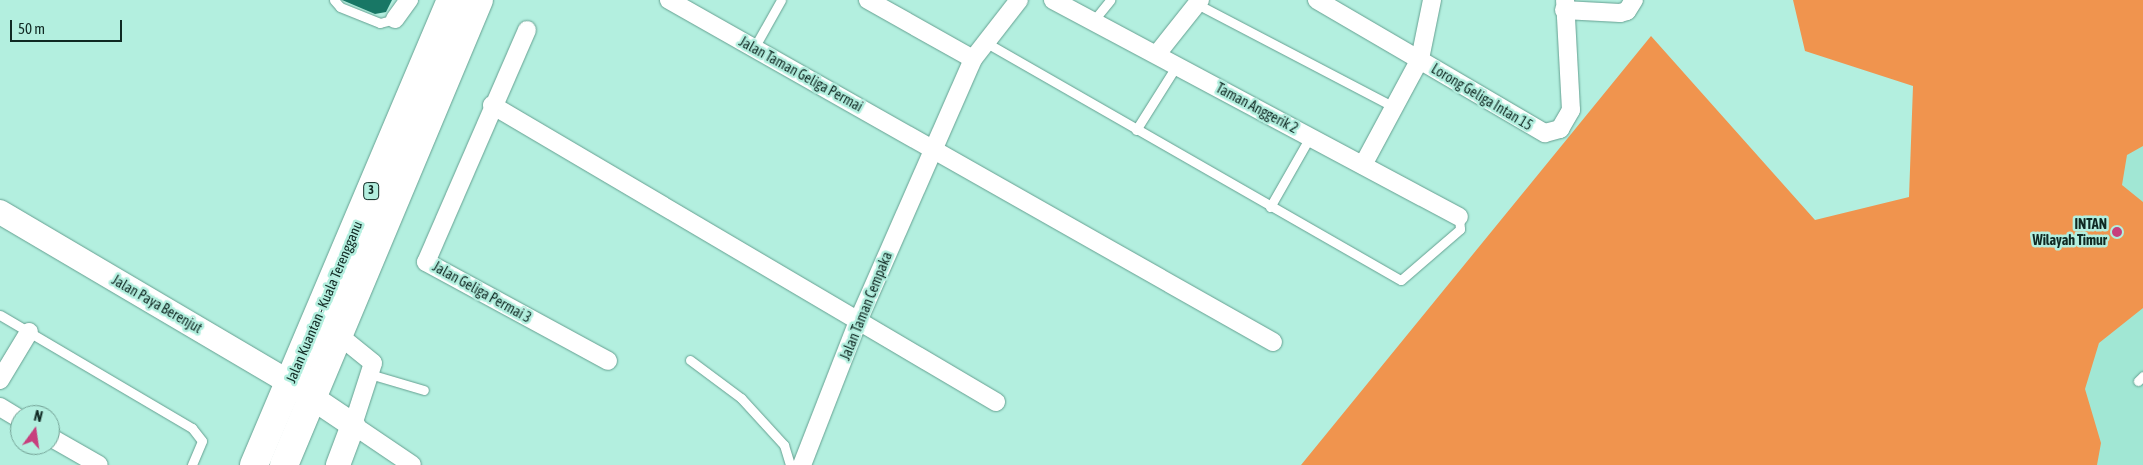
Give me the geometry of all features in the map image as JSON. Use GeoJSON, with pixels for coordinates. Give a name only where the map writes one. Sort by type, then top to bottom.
{"type":"FeatureCollection","features":[{"type":"Feature","properties":{"kind":"highway","name":"Jalan Kuantan - Kuala Terengganu"},"geometry":{"type":"LineString","coordinates":[[254,465],[451,0]]}},
{"type":"Feature","properties":{"kind":"highway","name":"Jalan Kuantan - Kuala Terengganu"},"geometry":{"type":"LineString","coordinates":[[284,465],[340,337],[479,0]]}},
{"type":"Feature","properties":{"kind":"street"},"geometry":{"type":"LineString","coordinates":[[395,19],[409,0]]}},
{"type":"Feature","properties":{"kind":"street","name":"Jalan Taman Geliga Permai"},"geometry":{"type":"LineString","coordinates":[[669,0],[1273,342]]}},
{"type":"Feature","properties":{"kind":"street"},"geometry":{"type":"LineString","coordinates":[[868,0],[973,59]]}},
{"type":"Feature","properties":{"kind":"street","name":"Jalan Taman Cempaka"},"geometry":{"type":"LineString","coordinates":[[802,465],[859,319],[973,59],[1019,0]]}},
{"type":"Feature","properties":{"kind":"street","name":"Taman Anggerik 2"},"geometry":{"type":"LineString","coordinates":[[1053,0],[1094,20],[1459,217]]}},
{"type":"Feature","properties":{"kind":"street","name":"Lorong Geliga Intan 15"},"geometry":{"type":"LineString","coordinates":[[1317,0],[1420,59],[1533,129],[1554,133],[1565,125],[1571,110],[1564,5]]}},
{"type":"Feature","properties":{"kind":"street"},"geometry":{"type":"LineString","coordinates":[[1363,165],[1397,109],[1420,59],[1432,0]]}},
{"type":"Feature","properties":{"kind":"street"},"geometry":{"type":"LineString","coordinates":[[1564,5],[1620,13],[1627,11],[1634,0]]}},
{"type":"Feature","properties":{"kind":"street"},"geometry":{"type":"LineString","coordinates":[[1157,54],[1198,2]]}},
{"type":"Feature","properties":{"kind":"street"},"geometry":{"type":"LineString","coordinates":[[527,30],[492,105],[859,319],[996,402]]}},
{"type":"Feature","properties":{"kind":"street","name":"Jalan Geliga Permai 3"},"geometry":{"type":"LineString","coordinates":[[492,105],[426,262],[608,361]]}},
{"type":"Feature","properties":{"kind":"street","name":"Jalan Paya Berenjut"},"geometry":{"type":"LineString","coordinates":[[0,212],[289,382],[354,425]]}},
{"type":"Feature","properties":{"kind":"street"},"geometry":{"type":"LineString","coordinates":[[0,380],[29,332]]}},
{"type":"Feature","properties":{"kind":"street"},"geometry":{"type":"LineString","coordinates":[[338,465],[373,375],[373,363],[368,355],[340,337]]}},
{"type":"Feature","properties":{"kind":"street"},"geometry":{"type":"LineString","coordinates":[[354,425],[412,465]]}},
{"type":"Feature","properties":{"kind":"street"},"geometry":{"type":"LineString","coordinates":[[60,443],[99,465]]}},
{"type":"Feature","properties":{"kind":"lane"},"geometry":{"type":"LineString","coordinates":[[334,0],[340,7],[380,22],[395,19]]}},
{"type":"Feature","properties":{"kind":"lane"},"geometry":{"type":"LineString","coordinates":[[754,48],[781,0]]}},
{"type":"Feature","properties":{"kind":"lane"},"geometry":{"type":"LineString","coordinates":[[1094,20],[1110,0]]}},
{"type":"Feature","properties":{"kind":"lane"},"geometry":{"type":"LineString","coordinates":[[1198,2],[1397,109]]}},
{"type":"Feature","properties":{"kind":"lane"},"geometry":{"type":"LineString","coordinates":[[985,42],[1270,207],[1401,280],[1460,229],[1459,217]]}},
{"type":"Feature","properties":{"kind":"lane"},"geometry":{"type":"LineString","coordinates":[[1136,130],[1177,65]]}},
{"type":"Feature","properties":{"kind":"lane"},"geometry":{"type":"LineString","coordinates":[[1270,207],[1310,136]]}},
{"type":"Feature","properties":{"kind":"lane"},"geometry":{"type":"LineString","coordinates":[[0,315],[192,428],[202,442],[192,465]]}},
{"type":"Feature","properties":{"kind":"lane"},"geometry":{"type":"LineString","coordinates":[[690,360],[741,398],[784,445],[790,465]]}},
{"type":"Feature","properties":{"kind":"lane"},"geometry":{"type":"LineString","coordinates":[[373,375],[424,390]]}},
{"type":"Feature","properties":{"kind":"shaded area"},"geometry":{"type":"Polygon","coordinates":[[[1793,0],[2143,0],[2143,146],[2127,155],[2122,185],[2143,202],[2143,308],[2099,343],[2085,389],[2101,443],[2097,465],[1301,465],[1651,36],[1815,220],[1909,197],[1913,86],[1805,51],[1793,0]]]}},
{"type":"Feature","properties":{"kind":"shaded area","name":"INTAN Wilayah Timur"},"geometry":{"type":"Polygon","coordinates":[[[2143,0],[2143,465],[2045,465],[2143,0]]]}},
{"type":"Feature","properties":{"kind":"building"},"geometry":{"type":"Polygon","coordinates":[[[342,0],[392,0],[386,12],[375,14],[342,0]]]}},
{"type":"Feature","properties":{"kind":"place","name":"INTAN Wilayah Timur"},"geometry":{"type":"Point","coordinates":[2117,232]}}]}
